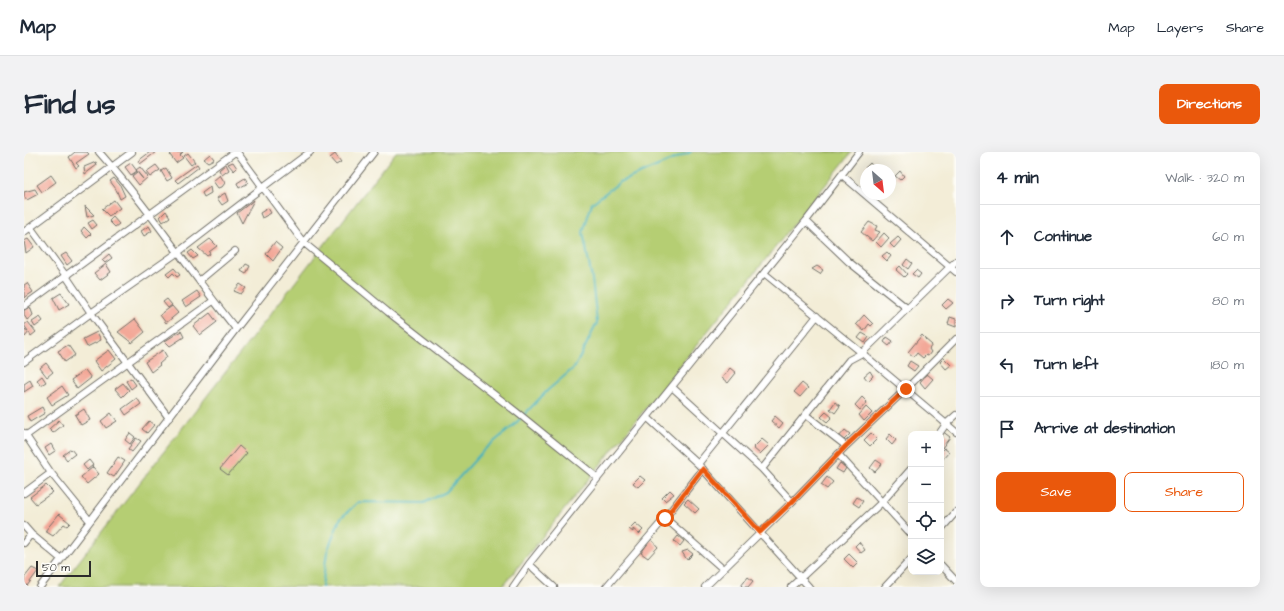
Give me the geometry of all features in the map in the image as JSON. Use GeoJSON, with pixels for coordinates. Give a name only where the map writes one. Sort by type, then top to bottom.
{"type":"FeatureCollection","features":[{"type":"Feature","properties":{"kind":"street"},"geometry":{"type":"LineString","coordinates":[[99,152],[113,167],[213,301],[236,329]]}},
{"type":"Feature","properties":{"kind":"street"},"geometry":{"type":"LineString","coordinates":[[24,232],[132,152]]}},
{"type":"Feature","properties":{"kind":"street"},"geometry":{"type":"LineString","coordinates":[[24,306],[236,152],[303,242],[388,312],[519,414],[598,478]]}},
{"type":"Feature","properties":{"kind":"street"},"geometry":{"type":"LineString","coordinates":[[24,362],[177,253],[310,152]]}},
{"type":"Feature","properties":{"kind":"street"},"geometry":{"type":"LineString","coordinates":[[40,587],[236,329],[374,152]]}},
{"type":"Feature","properties":{"kind":"street"},"geometry":{"type":"LineString","coordinates":[[513,587],[529,564],[806,221],[859,152]]}},
{"type":"Feature","properties":{"kind":"street"},"geometry":{"type":"LineString","coordinates":[[842,175],[956,272]]}},
{"type":"Feature","properties":{"kind":"street"},"geometry":{"type":"LineString","coordinates":[[806,221],[849,262],[908,308]]}},
{"type":"Feature","properties":{"kind":"street"},"geometry":{"type":"LineString","coordinates":[[31,228],[91,313],[169,418]]}},
{"type":"Feature","properties":{"kind":"street"},"geometry":{"type":"LineString","coordinates":[[199,281],[235,250]]}},
{"type":"Feature","properties":{"kind":"street"},"geometry":{"type":"LineString","coordinates":[[762,469],[849,360],[862,353],[956,261]]}},
{"type":"Feature","properties":{"kind":"street"},"geometry":{"type":"LineString","coordinates":[[764,273],[906,389],[956,432]]}},
{"type":"Feature","properties":{"kind":"street"},"geometry":{"type":"LineString","coordinates":[[90,521],[51,473],[25,435],[213,301]]}},
{"type":"Feature","properties":{"kind":"street"},"geometry":{"type":"LineString","coordinates":[[698,464],[817,316]]}},
{"type":"Feature","properties":{"kind":"street"},"geometry":{"type":"LineString","coordinates":[[705,587],[956,339]]}},
{"type":"Feature","properties":{"kind":"street"},"geometry":{"type":"LineString","coordinates":[[672,387],[762,469],[792,502]]}},
{"type":"Feature","properties":{"kind":"street"},"geometry":{"type":"LineString","coordinates":[[806,415],[846,446]]}},
{"type":"Feature","properties":{"kind":"street"},"geometry":{"type":"LineString","coordinates":[[941,431],[956,415]]}},
{"type":"Feature","properties":{"kind":"street"},"geometry":{"type":"LineString","coordinates":[[648,418],[703,469],[809,587]]}},
{"type":"Feature","properties":{"kind":"street"},"geometry":{"type":"LineString","coordinates":[[838,454],[908,531]]}},
{"type":"Feature","properties":{"kind":"street"},"geometry":{"type":"LineString","coordinates":[[606,587],[665,518],[703,469]]}},
{"type":"Feature","properties":{"kind":"street"},"geometry":{"type":"LineString","coordinates":[[791,587],[882,502],[908,472]]}},
{"type":"Feature","properties":{"kind":"street"},"geometry":{"type":"LineString","coordinates":[[24,493],[51,473]]}},
{"type":"Feature","properties":{"kind":"street"},"geometry":{"type":"LineString","coordinates":[[944,526],[956,512]]}},
{"type":"Feature","properties":{"kind":"street"},"geometry":{"type":"LineString","coordinates":[[665,518],[723,569]]}},
{"type":"Feature","properties":{"kind":"street"},"geometry":{"type":"LineString","coordinates":[[24,526],[31,534],[61,559]]}},
{"type":"Feature","properties":{"kind":"street"},"geometry":{"type":"LineString","coordinates":[[24,543],[31,534]]}},
{"type":"Feature","properties":{"kind":"street"},"geometry":{"type":"LineString","coordinates":[[885,587],[908,562]]}},
{"type":"Feature","properties":{"kind":"street"},"geometry":{"type":"LineString","coordinates":[[529,564],[554,587]]}},
{"type":"Feature","properties":{"kind":"street"},"geometry":{"type":"LineString","coordinates":[[944,568],[956,581]]}},
{"type":"Feature","properties":{"kind":"green space"},"geometry":{"type":"Polygon","coordinates":[[[396,152],[852,152],[502,587],[59,587],[396,152]]]}},
{"type":"Feature","properties":{"kind":"building"},"geometry":{"type":"Polygon","coordinates":[[[75,152],[87,152],[89,154],[76,163],[79,166],[76,168],[69,157],[75,152]]]}},
{"type":"Feature","properties":{"kind":"building"},"geometry":{"type":"Polygon","coordinates":[[[150,152],[156,152],[140,164],[138,161],[150,152]]]}},
{"type":"Feature","properties":{"kind":"building"},"geometry":{"type":"Polygon","coordinates":[[[173,152],[183,152],[180,155],[183,158],[176,163],[170,155],[173,152]]]}},
{"type":"Feature","properties":{"kind":"building"},"geometry":{"type":"Polygon","coordinates":[[[188,153],[195,162],[191,165],[184,156],[188,153]]]}},
{"type":"Feature","properties":{"kind":"building"},"geometry":{"type":"Polygon","coordinates":[[[210,154],[214,159],[208,162],[204,159],[210,154]]]}},
{"type":"Feature","properties":{"kind":"building"},"geometry":{"type":"Polygon","coordinates":[[[335,154],[341,162],[336,165],[330,158],[335,154]]]}},
{"type":"Feature","properties":{"kind":"building"},"geometry":{"type":"Polygon","coordinates":[[[96,162],[97,165],[85,174],[84,167],[96,162]]]}},
{"type":"Feature","properties":{"kind":"building"},"geometry":{"type":"Polygon","coordinates":[[[233,162],[237,168],[234,171],[228,164],[233,162]]]}},
{"type":"Feature","properties":{"kind":"building"},"geometry":{"type":"Polygon","coordinates":[[[131,163],[137,171],[131,175],[125,167],[131,163]]]}},
{"type":"Feature","properties":{"kind":"building"},"geometry":{"type":"Polygon","coordinates":[[[197,164],[199,167],[178,183],[175,180],[197,164]]]}},
{"type":"Feature","properties":{"kind":"building"},"geometry":{"type":"Polygon","coordinates":[[[226,164],[229,170],[222,175],[219,170],[226,164]]]}},
{"type":"Feature","properties":{"kind":"building"},"geometry":{"type":"Polygon","coordinates":[[[156,165],[160,170],[150,177],[146,172],[156,165]]]}},
{"type":"Feature","properties":{"kind":"building"},"geometry":{"type":"Polygon","coordinates":[[[140,167],[148,177],[139,185],[132,176],[137,172],[143,179],[136,170],[140,167]]]}},
{"type":"Feature","properties":{"kind":"building"},"geometry":{"type":"Polygon","coordinates":[[[166,168],[172,178],[167,181],[161,171],[166,168]]]}},
{"type":"Feature","properties":{"kind":"building"},"geometry":{"type":"Polygon","coordinates":[[[900,171],[904,176],[900,180],[896,175],[900,171]]]}},
{"type":"Feature","properties":{"kind":"building"},"geometry":{"type":"Polygon","coordinates":[[[51,175],[56,182],[42,192],[37,185],[51,175]]]}},
{"type":"Feature","properties":{"kind":"building"},"geometry":{"type":"Polygon","coordinates":[[[220,175],[225,183],[222,187],[218,188],[213,181],[220,175]]]}},
{"type":"Feature","properties":{"kind":"building"},"geometry":{"type":"Polygon","coordinates":[[[114,178],[120,185],[125,196],[120,199],[116,189],[110,181],[114,178]]]}},
{"type":"Feature","properties":{"kind":"building"},"geometry":{"type":"Polygon","coordinates":[[[245,178],[248,183],[239,188],[237,183],[245,178]]]}},
{"type":"Feature","properties":{"kind":"building"},"geometry":{"type":"Polygon","coordinates":[[[210,187],[211,193],[204,197],[202,193],[210,187]]]}},
{"type":"Feature","properties":{"kind":"building"},"geometry":{"type":"Polygon","coordinates":[[[35,189],[38,194],[27,200],[24,196],[24,192],[35,189]]]}},
{"type":"Feature","properties":{"kind":"building"},"geometry":{"type":"Polygon","coordinates":[[[225,193],[228,201],[222,205],[217,198],[225,193]]]}},
{"type":"Feature","properties":{"kind":"building"},"geometry":{"type":"Polygon","coordinates":[[[114,200],[120,208],[109,216],[102,209],[114,200]]]}},
{"type":"Feature","properties":{"kind":"building"},"geometry":{"type":"Polygon","coordinates":[[[254,200],[242,223],[237,213],[254,200]]]}},
{"type":"Feature","properties":{"kind":"building"},"geometry":{"type":"Polygon","coordinates":[[[85,206],[94,215],[87,217],[85,206]]]}},
{"type":"Feature","properties":{"kind":"building"},"geometry":{"type":"Polygon","coordinates":[[[268,208],[271,213],[262,218],[260,213],[268,208]]]}},
{"type":"Feature","properties":{"kind":"building"},"geometry":{"type":"Polygon","coordinates":[[[166,211],[170,217],[163,222],[160,217],[166,211]]]}},
{"type":"Feature","properties":{"kind":"building"},"geometry":{"type":"Polygon","coordinates":[[[113,217],[119,224],[115,227],[109,221],[113,217]]]}},
{"type":"Feature","properties":{"kind":"building"},"geometry":{"type":"Polygon","coordinates":[[[93,220],[97,225],[92,229],[88,223],[93,220]]]}},
{"type":"Feature","properties":{"kind":"building"},"geometry":{"type":"Polygon","coordinates":[[[869,222],[877,226],[875,230],[880,232],[872,241],[861,232],[869,222]]]}},
{"type":"Feature","properties":{"kind":"building"},"geometry":{"type":"Polygon","coordinates":[[[149,226],[152,231],[144,236],[141,231],[149,226]]]}},
{"type":"Feature","properties":{"kind":"building"},"geometry":{"type":"Polygon","coordinates":[[[84,227],[91,234],[87,238],[81,231],[84,227]]]}},
{"type":"Feature","properties":{"kind":"building"},"geometry":{"type":"Polygon","coordinates":[[[884,233],[889,238],[881,247],[876,242],[884,233]]]}},
{"type":"Feature","properties":{"kind":"building"},"geometry":{"type":"Polygon","coordinates":[[[898,237],[901,240],[894,248],[890,244],[898,237]]]}},
{"type":"Feature","properties":{"kind":"building"},"geometry":{"type":"Polygon","coordinates":[[[28,239],[34,247],[26,253],[24,241],[28,239]]]}},
{"type":"Feature","properties":{"kind":"building"},"geometry":{"type":"Polygon","coordinates":[[[210,239],[217,246],[209,252],[210,254],[207,256],[198,248],[210,239]]]}},
{"type":"Feature","properties":{"kind":"building"},"geometry":{"type":"Polygon","coordinates":[[[275,242],[282,248],[273,261],[266,254],[275,242]]]}},
{"type":"Feature","properties":{"kind":"building"},"geometry":{"type":"Polygon","coordinates":[[[192,250],[198,256],[193,259],[188,253],[192,250]]]}},
{"type":"Feature","properties":{"kind":"building"},"geometry":{"type":"Polygon","coordinates":[[[887,252],[891,256],[887,261],[882,256],[887,252]]]}},
{"type":"Feature","properties":{"kind":"building"},"geometry":{"type":"Polygon","coordinates":[[[66,253],[72,261],[67,265],[61,256],[66,253]]]}},
{"type":"Feature","properties":{"kind":"building"},"geometry":{"type":"Polygon","coordinates":[[[109,254],[112,258],[105,263],[102,260],[109,254]]]}},
{"type":"Feature","properties":{"kind":"building"},"geometry":{"type":"Polygon","coordinates":[[[907,259],[912,263],[908,269],[903,265],[907,259]]]}},
{"type":"Feature","properties":{"kind":"building"},"geometry":{"type":"Polygon","coordinates":[[[106,264],[111,272],[100,280],[94,273],[106,264]]]}},
{"type":"Feature","properties":{"kind":"building"},"geometry":{"type":"Polygon","coordinates":[[[246,264],[250,266],[246,274],[241,271],[246,264]]]}},
{"type":"Feature","properties":{"kind":"building"},"geometry":{"type":"Polygon","coordinates":[[[817,266],[823,270],[820,274],[812,269],[817,266]]]}},
{"type":"Feature","properties":{"kind":"building"},"geometry":{"type":"Polygon","coordinates":[[[900,266],[907,274],[904,277],[896,270],[900,266]]]}},
{"type":"Feature","properties":{"kind":"building"},"geometry":{"type":"Polygon","coordinates":[[[174,268],[180,275],[177,277],[173,273],[169,277],[166,274],[174,268]]]}},
{"type":"Feature","properties":{"kind":"building"},"geometry":{"type":"Polygon","coordinates":[[[916,270],[921,274],[918,278],[912,274],[916,270]]]}},
{"type":"Feature","properties":{"kind":"building"},"geometry":{"type":"Polygon","coordinates":[[[27,283],[33,292],[24,298],[24,285],[27,283]]]}},
{"type":"Feature","properties":{"kind":"building"},"geometry":{"type":"Polygon","coordinates":[[[240,284],[246,288],[241,294],[234,291],[240,284]]]}},
{"type":"Feature","properties":{"kind":"building"},"geometry":{"type":"Polygon","coordinates":[[[197,291],[201,297],[186,307],[182,301],[197,291]]]}},
{"type":"Feature","properties":{"kind":"building"},"geometry":{"type":"Polygon","coordinates":[[[61,293],[69,304],[59,310],[53,298],[61,293]]]}},
{"type":"Feature","properties":{"kind":"building"},"geometry":{"type":"Polygon","coordinates":[[[167,299],[172,305],[168,308],[163,302],[167,299]]]}},
{"type":"Feature","properties":{"kind":"building"},"geometry":{"type":"Polygon","coordinates":[[[948,299],[953,303],[946,309],[942,305],[948,299]]]}},
{"type":"Feature","properties":{"kind":"building"},"geometry":{"type":"Polygon","coordinates":[[[172,306],[178,313],[166,323],[160,315],[172,306]]]}},
{"type":"Feature","properties":{"kind":"building"},"geometry":{"type":"Polygon","coordinates":[[[30,307],[33,315],[27,320],[24,315],[24,310],[30,307]]]}},
{"type":"Feature","properties":{"kind":"building"},"geometry":{"type":"Polygon","coordinates":[[[210,313],[217,322],[200,335],[193,326],[210,313]]]}},
{"type":"Feature","properties":{"kind":"building"},"geometry":{"type":"Polygon","coordinates":[[[864,315],[873,324],[871,326],[869,324],[864,331],[856,324],[864,315]]]}},
{"type":"Feature","properties":{"kind":"building"},"geometry":{"type":"Polygon","coordinates":[[[40,317],[43,321],[35,327],[32,322],[40,317]]]}},
{"type":"Feature","properties":{"kind":"building"},"geometry":{"type":"Polygon","coordinates":[[[950,317],[956,319],[956,327],[948,324],[950,317]]]}},
{"type":"Feature","properties":{"kind":"building"},"geometry":{"type":"Polygon","coordinates":[[[135,319],[145,332],[132,343],[118,332],[135,319]]]}},
{"type":"Feature","properties":{"kind":"building"},"geometry":{"type":"Polygon","coordinates":[[[28,322],[36,332],[31,336],[29,332],[25,337],[24,329],[28,331],[24,325],[28,322]]]}},
{"type":"Feature","properties":{"kind":"building"},"geometry":{"type":"Polygon","coordinates":[[[181,331],[184,337],[170,346],[165,341],[181,331]]]}},
{"type":"Feature","properties":{"kind":"building"},"geometry":{"type":"Polygon","coordinates":[[[97,332],[101,340],[87,347],[83,339],[97,332]]]}},
{"type":"Feature","properties":{"kind":"building"},"geometry":{"type":"Polygon","coordinates":[[[862,333],[869,337],[865,343],[858,338],[862,333]]]}},
{"type":"Feature","properties":{"kind":"building"},"geometry":{"type":"Polygon","coordinates":[[[922,335],[932,345],[929,349],[931,352],[928,356],[926,355],[923,358],[917,353],[914,357],[908,352],[922,335]]]}},
{"type":"Feature","properties":{"kind":"building"},"geometry":{"type":"Polygon","coordinates":[[[887,337],[893,341],[889,346],[884,342],[887,337]]]}},
{"type":"Feature","properties":{"kind":"building"},"geometry":{"type":"Polygon","coordinates":[[[68,345],[75,355],[65,362],[58,351],[68,345]]]}},
{"type":"Feature","properties":{"kind":"building"},"geometry":{"type":"Polygon","coordinates":[[[109,350],[116,359],[101,371],[94,361],[109,350]]]}},
{"type":"Feature","properties":{"kind":"building"},"geometry":{"type":"Polygon","coordinates":[[[163,350],[167,357],[151,372],[145,362],[163,350]]]}},
{"type":"Feature","properties":{"kind":"building"},"geometry":{"type":"Polygon","coordinates":[[[944,358],[951,365],[946,369],[940,362],[944,358]]]}},
{"type":"Feature","properties":{"kind":"building"},"geometry":{"type":"Polygon","coordinates":[[[910,361],[918,366],[914,371],[907,366],[910,361]]]}},
{"type":"Feature","properties":{"kind":"building"},"geometry":{"type":"Polygon","coordinates":[[[46,363],[53,372],[47,377],[40,368],[46,363]]]}},
{"type":"Feature","properties":{"kind":"building"},"geometry":{"type":"Polygon","coordinates":[[[730,368],[736,373],[728,383],[722,378],[730,368]]]}},
{"type":"Feature","properties":{"kind":"building"},"geometry":{"type":"Polygon","coordinates":[[[85,370],[91,378],[77,389],[71,380],[85,370]]]}},
{"type":"Feature","properties":{"kind":"building"},"geometry":{"type":"Polygon","coordinates":[[[870,371],[873,376],[868,381],[864,376],[870,371]]]}},
{"type":"Feature","properties":{"kind":"building"},"geometry":{"type":"Polygon","coordinates":[[[927,374],[933,379],[925,388],[920,382],[927,374]]]}},
{"type":"Feature","properties":{"kind":"building"},"geometry":{"type":"Polygon","coordinates":[[[42,376],[46,382],[41,385],[37,380],[42,376]]]}},
{"type":"Feature","properties":{"kind":"building"},"geometry":{"type":"Polygon","coordinates":[[[131,378],[136,385],[131,389],[126,381],[131,378]]]}},
{"type":"Feature","properties":{"kind":"building"},"geometry":{"type":"Polygon","coordinates":[[[30,380],[33,386],[24,392],[24,384],[30,380]]]}},
{"type":"Feature","properties":{"kind":"building"},"geometry":{"type":"Polygon","coordinates":[[[123,383],[129,390],[122,397],[115,389],[123,383]]]}},
{"type":"Feature","properties":{"kind":"building"},"geometry":{"type":"Polygon","coordinates":[[[802,383],[808,388],[800,397],[794,392],[802,383]]]}},
{"type":"Feature","properties":{"kind":"building"},"geometry":{"type":"Polygon","coordinates":[[[62,386],[68,395],[52,405],[47,397],[62,386]]]}},
{"type":"Feature","properties":{"kind":"building"},"geometry":{"type":"Polygon","coordinates":[[[862,397],[867,402],[860,410],[855,405],[862,397]]]}},
{"type":"Feature","properties":{"kind":"building"},"geometry":{"type":"Polygon","coordinates":[[[137,398],[141,404],[126,415],[122,409],[137,398]]]}},
{"type":"Feature","properties":{"kind":"building"},"geometry":{"type":"Polygon","coordinates":[[[835,402],[840,406],[835,413],[830,409],[835,402]]]}},
{"type":"Feature","properties":{"kind":"building"},"geometry":{"type":"Polygon","coordinates":[[[42,407],[45,413],[30,422],[27,416],[42,407]]]}},
{"type":"Feature","properties":{"kind":"building"},"geometry":{"type":"Polygon","coordinates":[[[866,407],[872,413],[864,421],[859,415],[866,407]]]}},
{"type":"Feature","properties":{"kind":"building"},"geometry":{"type":"Polygon","coordinates":[[[84,409],[90,420],[81,425],[75,415],[84,409]]]}},
{"type":"Feature","properties":{"kind":"building"},"geometry":{"type":"Polygon","coordinates":[[[826,412],[832,417],[827,422],[821,417],[826,412]]]}},
{"type":"Feature","properties":{"kind":"building"},"geometry":{"type":"Polygon","coordinates":[[[111,413],[117,421],[106,428],[101,421],[111,413]]]}},
{"type":"Feature","properties":{"kind":"building"},"geometry":{"type":"Polygon","coordinates":[[[775,416],[783,423],[779,428],[771,421],[775,416]]]}},
{"type":"Feature","properties":{"kind":"building"},"geometry":{"type":"Polygon","coordinates":[[[59,420],[63,425],[53,433],[49,429],[59,420]]]}},
{"type":"Feature","properties":{"kind":"building"},"geometry":{"type":"Polygon","coordinates":[[[149,421],[154,425],[147,433],[142,429],[149,421]]]}},
{"type":"Feature","properties":{"kind":"building"},"geometry":{"type":"Polygon","coordinates":[[[845,430],[850,434],[843,441],[839,437],[845,430]]]}},
{"type":"Feature","properties":{"kind":"building"},"geometry":{"type":"Polygon","coordinates":[[[944,432],[950,437],[944,445],[944,432]]]}},
{"type":"Feature","properties":{"kind":"building"},"geometry":{"type":"Polygon","coordinates":[[[130,433],[135,437],[130,444],[125,440],[130,433]]]}},
{"type":"Feature","properties":{"kind":"building"},"geometry":{"type":"Polygon","coordinates":[[[871,433],[877,439],[870,446],[864,440],[871,433]]]}},
{"type":"Feature","properties":{"kind":"building"},"geometry":{"type":"Polygon","coordinates":[[[890,434],[896,440],[892,445],[886,439],[890,434]]]}},
{"type":"Feature","properties":{"kind":"building"},"geometry":{"type":"Polygon","coordinates":[[[136,438],[141,441],[132,452],[128,449],[136,438]]]}},
{"type":"Feature","properties":{"kind":"building"},"geometry":{"type":"Polygon","coordinates":[[[762,439],[769,445],[760,454],[753,448],[762,439]]]}},
{"type":"Feature","properties":{"kind":"building"},"geometry":{"type":"Polygon","coordinates":[[[51,444],[55,451],[49,455],[45,448],[51,444]]]}},
{"type":"Feature","properties":{"kind":"building"},"geometry":{"type":"Polygon","coordinates":[[[239,446],[247,453],[228,475],[220,469],[239,446]]]}},
{"type":"Feature","properties":{"kind":"building"},"geometry":{"type":"Polygon","coordinates":[[[944,448],[949,452],[944,458],[944,448]]]}},
{"type":"Feature","properties":{"kind":"building"},"geometry":{"type":"Polygon","coordinates":[[[71,449],[75,454],[67,460],[63,455],[71,449]]]}},
{"type":"Feature","properties":{"kind":"building"},"geometry":{"type":"Polygon","coordinates":[[[118,457],[125,461],[114,477],[107,473],[118,457]]]}},
{"type":"Feature","properties":{"kind":"building"},"geometry":{"type":"Polygon","coordinates":[[[89,460],[93,465],[87,470],[83,465],[89,460]]]}},
{"type":"Feature","properties":{"kind":"building"},"geometry":{"type":"Polygon","coordinates":[[[876,460],[882,464],[875,472],[870,468],[876,460]]]}},
{"type":"Feature","properties":{"kind":"building"},"geometry":{"type":"Polygon","coordinates":[[[840,463],[846,468],[843,473],[836,469],[840,463]]]}},
{"type":"Feature","properties":{"kind":"building"},"geometry":{"type":"Polygon","coordinates":[[[93,467],[99,474],[87,484],[81,477],[93,467]]]}},
{"type":"Feature","properties":{"kind":"building"},"geometry":{"type":"Polygon","coordinates":[[[640,476],[645,480],[638,487],[633,483],[640,476]]]}},
{"type":"Feature","properties":{"kind":"building"},"geometry":{"type":"Polygon","coordinates":[[[827,477],[833,482],[827,489],[821,485],[827,477]]]}},
{"type":"Feature","properties":{"kind":"building"},"geometry":{"type":"Polygon","coordinates":[[[46,485],[53,492],[36,504],[30,497],[46,485]]]}},
{"type":"Feature","properties":{"kind":"building"},"geometry":{"type":"Polygon","coordinates":[[[670,490],[674,494],[665,501],[662,498],[670,490]]]}},
{"type":"Feature","properties":{"kind":"building"},"geometry":{"type":"Polygon","coordinates":[[[857,497],[863,501],[859,507],[853,503],[857,497]]]}},
{"type":"Feature","properties":{"kind":"building"},"geometry":{"type":"Polygon","coordinates":[[[688,499],[699,509],[695,513],[684,503],[688,499]]]}},
{"type":"Feature","properties":{"kind":"building"},"geometry":{"type":"Polygon","coordinates":[[[59,514],[70,523],[67,526],[64,524],[53,536],[45,531],[59,514]]]}},
{"type":"Feature","properties":{"kind":"building"},"geometry":{"type":"Polygon","coordinates":[[[635,523],[643,530],[639,534],[633,529],[633,532],[629,529],[635,523]]]}},
{"type":"Feature","properties":{"kind":"building"},"geometry":{"type":"Polygon","coordinates":[[[678,536],[684,541],[680,546],[674,541],[678,536]]]}},
{"type":"Feature","properties":{"kind":"building"},"geometry":{"type":"Polygon","coordinates":[[[651,539],[658,547],[648,558],[641,553],[651,539]]]}},
{"type":"Feature","properties":{"kind":"building"},"geometry":{"type":"Polygon","coordinates":[[[859,542],[865,550],[861,553],[855,546],[859,542]]]}},
{"type":"Feature","properties":{"kind":"building"},"geometry":{"type":"Polygon","coordinates":[[[688,550],[693,554],[687,560],[682,552],[688,550]]]}},
{"type":"Feature","properties":{"kind":"building"},"geometry":{"type":"Polygon","coordinates":[[[849,554],[858,563],[853,568],[844,559],[849,554]]]}},
{"type":"Feature","properties":{"kind":"building"},"geometry":{"type":"Polygon","coordinates":[[[32,568],[38,571],[27,586],[24,584],[24,578],[32,568]]]}},
{"type":"Feature","properties":{"kind":"building"},"geometry":{"type":"Polygon","coordinates":[[[748,577],[753,581],[748,587],[742,587],[741,586],[748,577]]]}},
{"type":"Feature","properties":{"kind":"waterway"},"geometry":{"type":"LineString","coordinates":[[322,587],[327,552],[340,519],[358,502],[424,503],[446,492],[484,450],[512,427],[548,390],[575,367],[597,323],[592,279],[583,232],[592,203],[620,182],[691,152]]}},
{"type":"Feature","properties":{"kind":"route"},"geometry":{"type":"LineString","coordinates":[[665,518],[703,469],[760,532],[792,502],[846,446],[906,389]]}}]}
